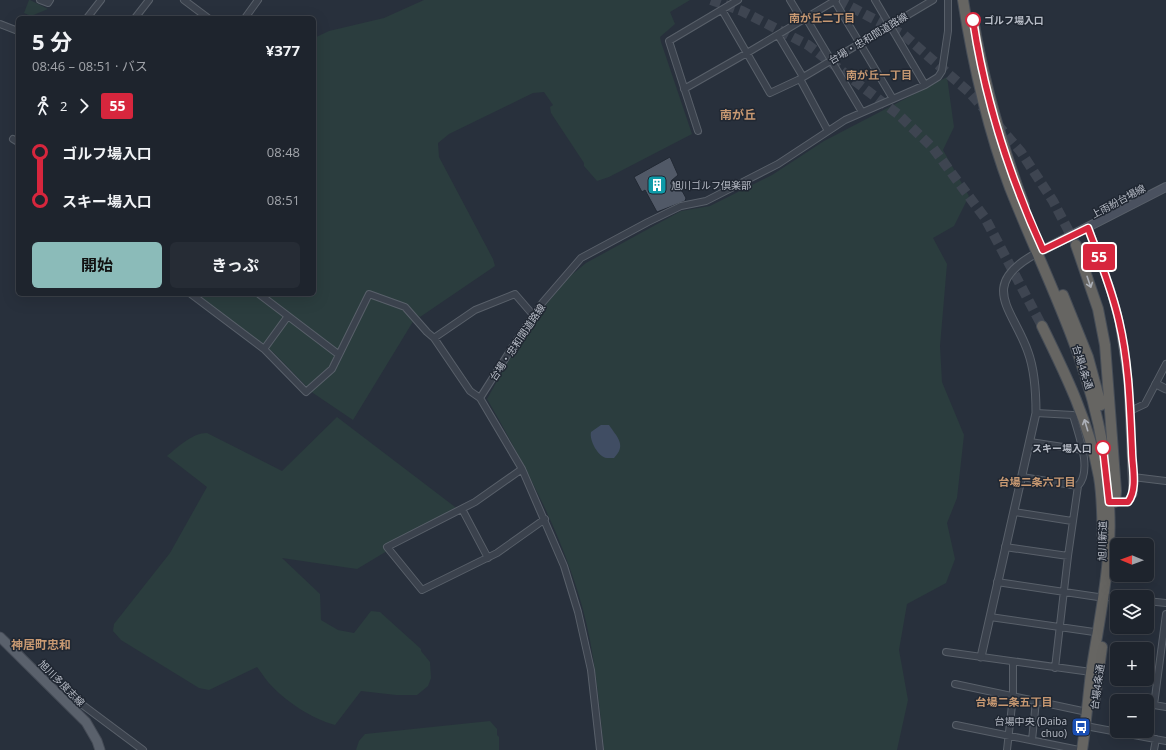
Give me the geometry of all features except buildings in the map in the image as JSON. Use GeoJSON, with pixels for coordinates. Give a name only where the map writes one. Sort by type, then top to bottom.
{"type":"FeatureCollection","features":[{"type":"Feature","properties":{"kind":"highway","name":"台場4条通"},"geometry":{"type":"LineString","coordinates":[[963,0],[977,81],[996,150],[1040,252],[1079,333],[1096,384],[1106,432],[1108,501],[1116,529],[1089,750]]}},
{"type":"Feature","properties":{"kind":"highway","name":"台場4条通"},"geometry":{"type":"LineString","coordinates":[[969,0],[983,74],[996,124],[1040,252]]}},
{"type":"Feature","properties":{"kind":"highway"},"geometry":{"type":"LineString","coordinates":[[1042,326],[1070,382],[1086,425],[1098,476],[1108,501],[1116,491],[1105,345],[1098,309],[1076,246]]}},
{"type":"Feature","properties":{"kind":"highway","name":"台場4条通"},"geometry":{"type":"LineString","coordinates":[[1081,750],[1092,672],[1107,597]]}},
{"type":"Feature","properties":{"kind":"highway"},"geometry":{"type":"LineString","coordinates":[[1092,672],[1094,632],[1107,597]]}},
{"type":"Feature","properties":{"kind":"main road","name":"上雨紛台場線"},"geometry":{"type":"LineString","coordinates":[[1040,252],[1166,187]]}},
{"type":"Feature","properties":{"kind":"main road","name":"旭川多度志線"},"geometry":{"type":"LineString","coordinates":[[0,637],[86,722],[97,740],[100,750]]}},
{"type":"Feature","properties":{"kind":"street"},"geometry":{"type":"LineString","coordinates":[[40,0],[48,4],[50,0]]}},
{"type":"Feature","properties":{"kind":"street"},"geometry":{"type":"LineString","coordinates":[[89,16],[101,0]]}},
{"type":"Feature","properties":{"kind":"street"},"geometry":{"type":"LineString","coordinates":[[137,16],[149,0]]}},
{"type":"Feature","properties":{"kind":"street"},"geometry":{"type":"LineString","coordinates":[[184,0],[205,16]]}},
{"type":"Feature","properties":{"kind":"street"},"geometry":{"type":"LineString","coordinates":[[246,16],[258,0]]}},
{"type":"Feature","properties":{"kind":"street"},"geometry":{"type":"LineString","coordinates":[[698,131],[669,41],[738,0]]}},
{"type":"Feature","properties":{"kind":"street"},"geometry":{"type":"LineString","coordinates":[[790,0],[831,60],[862,112]]}},
{"type":"Feature","properties":{"kind":"street"},"geometry":{"type":"LineString","coordinates":[[684,88],[778,35],[835,0],[892,99]]}},
{"type":"Feature","properties":{"kind":"street"},"geometry":{"type":"LineString","coordinates":[[875,0],[926,85]]}},
{"type":"Feature","properties":{"kind":"street","name":"台場・忠和間道路線"},"geometry":{"type":"LineString","coordinates":[[747,53],[770,93],[801,78],[890,26],[922,2],[933,0]]}},
{"type":"Feature","properties":{"kind":"street","name":"台場・忠和間道路線"},"geometry":{"type":"LineString","coordinates":[[480,398],[543,302],[581,258],[681,206],[706,200],[778,164],[828,130],[862,112],[926,85],[938,77],[942,71],[948,31],[948,0]]}},
{"type":"Feature","properties":{"kind":"street"},"geometry":{"type":"LineString","coordinates":[[722,10],[747,53]]}},
{"type":"Feature","properties":{"kind":"street"},"geometry":{"type":"LineString","coordinates":[[0,24],[16,30]]}},
{"type":"Feature","properties":{"kind":"street"},"geometry":{"type":"LineString","coordinates":[[778,35],[828,130]]}},
{"type":"Feature","properties":{"kind":"street"},"geometry":{"type":"LineString","coordinates":[[1088,228],[1110,288],[1119,321],[1128,381],[1133,494],[1128,502],[1108,501]]}},
{"type":"Feature","properties":{"kind":"street"},"geometry":{"type":"LineString","coordinates":[[981,657],[1036,413],[1035,382],[1029,354],[1006,308],[1004,297],[1005,285],[1019,263],[1040,252]]}},
{"type":"Feature","properties":{"kind":"street"},"geometry":{"type":"LineString","coordinates":[[194,296],[264,349],[306,392],[332,369],[338,354],[369,294],[405,307],[434,338],[470,391],[480,398],[522,469],[564,566],[578,612],[591,670],[600,750]]}},
{"type":"Feature","properties":{"kind":"street"},"geometry":{"type":"LineString","coordinates":[[434,338],[475,310],[515,294],[534,316]]}},
{"type":"Feature","properties":{"kind":"street"},"geometry":{"type":"LineString","coordinates":[[262,296],[338,354]]}},
{"type":"Feature","properties":{"kind":"street"},"geometry":{"type":"LineString","coordinates":[[264,349],[288,316]]}},
{"type":"Feature","properties":{"kind":"street"},"geometry":{"type":"LineString","coordinates":[[1130,410],[1145,404],[1166,364]]}},
{"type":"Feature","properties":{"kind":"street"},"geometry":{"type":"LineString","coordinates":[[1156,384],[1166,389]]}},
{"type":"Feature","properties":{"kind":"street"},"geometry":{"type":"LineString","coordinates":[[1036,413],[1073,415],[1085,459],[1083,481],[1078,486],[1072,521],[1055,668]]}},
{"type":"Feature","properties":{"kind":"street"},"geometry":{"type":"LineString","coordinates":[[1030,442],[1083,450]]}},
{"type":"Feature","properties":{"kind":"street"},"geometry":{"type":"LineString","coordinates":[[522,469],[475,502],[386,547],[422,590],[488,558],[544,519]]}},
{"type":"Feature","properties":{"kind":"street"},"geometry":{"type":"LineString","coordinates":[[1022,477],[1078,486]]}},
{"type":"Feature","properties":{"kind":"street"},"geometry":{"type":"LineString","coordinates":[[1133,477],[1166,481]]}},
{"type":"Feature","properties":{"kind":"street"},"geometry":{"type":"LineString","coordinates":[[462,509],[488,558]]}},
{"type":"Feature","properties":{"kind":"street"},"geometry":{"type":"LineString","coordinates":[[1014,512],[1072,521]]}},
{"type":"Feature","properties":{"kind":"street"},"geometry":{"type":"LineString","coordinates":[[1005,547],[1068,556]]}},
{"type":"Feature","properties":{"kind":"street"},"geometry":{"type":"LineString","coordinates":[[997,582],[1107,597]]}},
{"type":"Feature","properties":{"kind":"street"},"geometry":{"type":"LineString","coordinates":[[1154,602],[1166,604]]}},
{"type":"Feature","properties":{"kind":"street"},"geometry":{"type":"LineString","coordinates":[[1166,614],[1154,705],[1166,707]]}},
{"type":"Feature","properties":{"kind":"street"},"geometry":{"type":"LineString","coordinates":[[990,617],[1094,632]]}},
{"type":"Feature","properties":{"kind":"street"},"geometry":{"type":"LineString","coordinates":[[946,652],[1092,672]]}},
{"type":"Feature","properties":{"kind":"street"},"geometry":{"type":"LineString","coordinates":[[1007,750],[1013,696],[1013,662]]}},
{"type":"Feature","properties":{"kind":"street"},"geometry":{"type":"LineString","coordinates":[[955,684],[1087,712]]}},
{"type":"Feature","properties":{"kind":"street"},"geometry":{"type":"LineString","coordinates":[[66,702],[76,700],[143,750]]}},
{"type":"Feature","properties":{"kind":"street"},"geometry":{"type":"LineString","coordinates":[[1032,740],[1036,701]]}},
{"type":"Feature","properties":{"kind":"street"},"geometry":{"type":"LineString","coordinates":[[956,725],[1081,750]]}},
{"type":"Feature","properties":{"kind":"street"},"geometry":{"type":"LineString","coordinates":[[1091,727],[1166,740]]}},
{"type":"Feature","properties":{"kind":"street"},"geometry":{"type":"LineString","coordinates":[[1154,750],[1156,738]]}},
{"type":"Feature","properties":{"kind":"shaded area"},"geometry":{"type":"Polygon","coordinates":[[[29,0],[48,9],[31,16],[24,13],[29,0]]]}},
{"type":"Feature","properties":{"kind":"shaded area"},"geometry":{"type":"Polygon","coordinates":[[[424,0],[690,0],[670,12],[675,24],[660,37],[692,134],[609,177],[597,181],[584,166],[584,163],[551,113],[550,107],[553,105],[544,92],[533,93],[449,134],[438,143],[439,157],[493,259],[495,266],[420,317],[417,315],[353,420],[313,393],[273,352],[200,296],[316,296],[316,37],[329,31],[384,18],[424,0]]]}},
{"type":"Feature","properties":{"kind":"shaded area","name":"旭川ゴルフ倶楽部"},"geometry":{"type":"Polygon","coordinates":[[[947,77],[954,127],[943,150],[969,196],[954,226],[933,238],[947,264],[940,346],[942,382],[964,435],[957,498],[947,523],[955,559],[946,583],[907,604],[899,650],[908,700],[897,750],[604,750],[596,678],[590,642],[582,606],[564,552],[553,525],[528,474],[487,399],[526,329],[569,277],[586,263],[681,211],[710,206],[772,175],[824,141],[947,77]]]}},
{"type":"Feature","properties":{"kind":"shaded area"},"geometry":{"type":"Polygon","coordinates":[[[337,417],[459,510],[403,538],[387,551],[357,569],[282,558],[320,594],[321,620],[338,630],[354,633],[371,611],[380,612],[421,649],[430,662],[431,678],[428,686],[417,695],[396,695],[361,691],[335,725],[316,718],[298,708],[282,696],[268,682],[257,667],[209,690],[199,688],[121,640],[113,631],[114,624],[170,553],[207,487],[167,456],[196,435],[207,433],[282,471],[337,417]]]}},
{"type":"Feature","properties":{"kind":"shaded area"},"geometry":{"type":"Polygon","coordinates":[[[490,721],[497,729],[497,735],[499,737],[499,750],[356,750],[359,741],[365,734],[490,721]]]}},
{"type":"Feature","properties":{"kind":"water"},"geometry":{"type":"Polygon","coordinates":[[[601,425],[609,425],[618,437],[620,449],[614,458],[607,458],[600,455],[591,439],[591,432],[601,425]]]}},
{"type":"Feature","properties":{"kind":"tunnel"},"geometry":{"type":"LineString","coordinates":[[711,0],[742,11],[808,45],[899,115],[933,148],[985,218],[1042,326]]}},
{"type":"Feature","properties":{"kind":"tunnel"},"geometry":{"type":"LineString","coordinates":[[838,0],[904,35],[969,92],[987,112]]}},
{"type":"Feature","properties":{"kind":"tunnel"},"geometry":{"type":"LineString","coordinates":[[997,124],[1021,152],[1053,201],[1076,245]]}},
{"type":"Feature","properties":{"kind":"bus line","name":"55"},"geometry":{"type":"LineString","coordinates":[[973,20],[977,47],[996,124],[1027,213],[1043,250],[1088,228],[1110,288],[1119,321],[1128,381],[1133,477],[1133,494],[1128,502],[1109,502],[1103,448]]}},
{"type":"Feature","properties":{"kind":"place","name":"ゴルフ場入口"},"geometry":{"type":"Point","coordinates":[973,20]}},
{"type":"Feature","properties":{"kind":"place","name":"旭川ゴルフ倶楽部"},"geometry":{"type":"Point","coordinates":[657,185]}},
{"type":"Feature","properties":{"kind":"place","name":"スキー場入口"},"geometry":{"type":"Point","coordinates":[1103,448]}},
{"type":"Feature","properties":{"kind":"place","name":"台場中央 (Daiba chuo)"},"geometry":{"type":"Point","coordinates":[1081,727]}},
{"type":"Feature","properties":{"kind":"district","name":"南が丘二丁目"},"geometry":{"type":"Point","coordinates":[822,17]}},
{"type":"Feature","properties":{"kind":"district","name":"南が丘一丁目"},"geometry":{"type":"Point","coordinates":[879,74]}},
{"type":"Feature","properties":{"kind":"district","name":"南が丘"},"geometry":{"type":"Point","coordinates":[738,114]}},
{"type":"Feature","properties":{"kind":"district","name":"台場二条六丁目"},"geometry":{"type":"Point","coordinates":[1037,481]}},
{"type":"Feature","properties":{"kind":"district","name":"神居町忠和"},"geometry":{"type":"Point","coordinates":[41,644]}},
{"type":"Feature","properties":{"kind":"district","name":"台場二条五丁目"},"geometry":{"type":"Point","coordinates":[1014,701]}}]}
